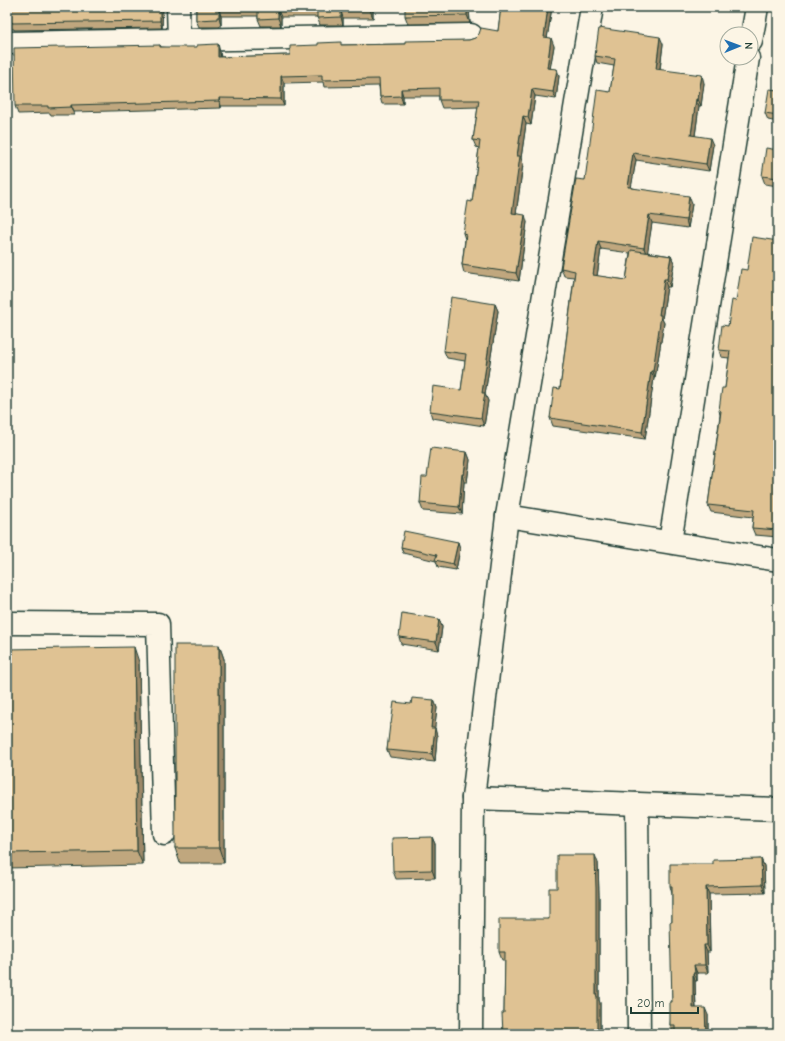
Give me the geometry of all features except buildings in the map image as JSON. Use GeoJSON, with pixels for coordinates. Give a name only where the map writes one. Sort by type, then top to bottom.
{"type":"FeatureCollection","features":[{"type":"Feature","properties":{"kind":"street"},"geometry":{"type":"LineString","coordinates":[[178,7],[179,40]]}},
{"type":"Feature","properties":{"kind":"street"},"geometry":{"type":"LineString","coordinates":[[471,1034],[474,798],[507,516],[592,7]]}},
{"type":"Feature","properties":{"kind":"street"},"geometry":{"type":"LineString","coordinates":[[754,26],[757,7]]}},
{"type":"Feature","properties":{"kind":"street"},"geometry":{"type":"LineString","coordinates":[[7,43],[471,35]]}},
{"type":"Feature","properties":{"kind":"street"},"geometry":{"type":"LineString","coordinates":[[670,542],[747,66]]}},
{"type":"Feature","properties":{"kind":"street"},"geometry":{"type":"LineString","coordinates":[[507,516],[778,560]]}},
{"type":"Feature","properties":{"kind":"street"},"geometry":{"type":"LineString","coordinates":[[7,623],[158,624],[164,834]]}},
{"type":"Feature","properties":{"kind":"street"},"geometry":{"type":"LineString","coordinates":[[474,798],[778,809]]}},
{"type":"Feature","properties":{"kind":"street"},"geometry":{"type":"LineString","coordinates":[[637,804],[639,1034]]}}]}
